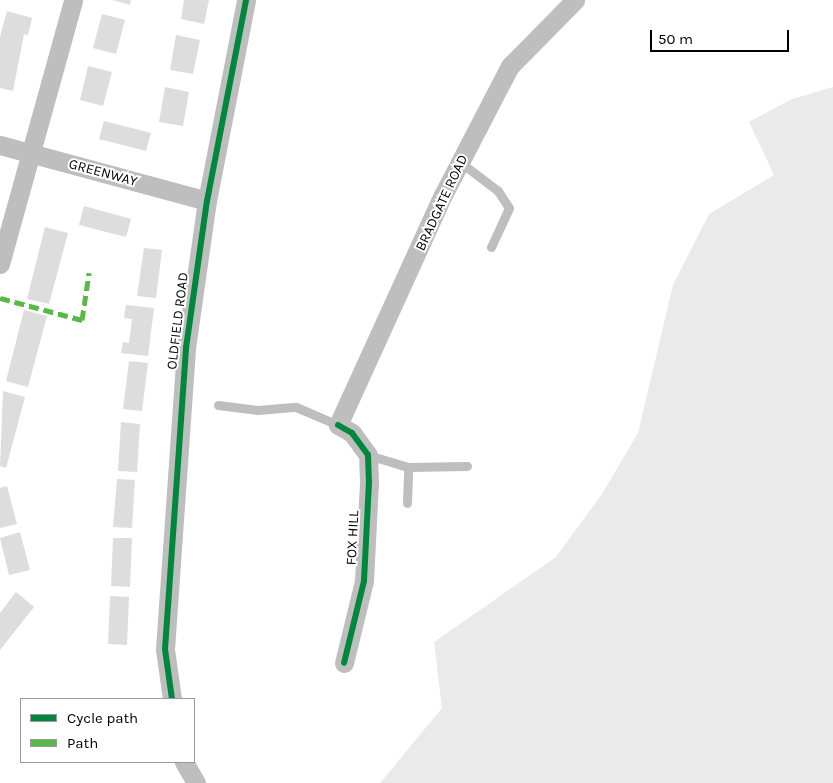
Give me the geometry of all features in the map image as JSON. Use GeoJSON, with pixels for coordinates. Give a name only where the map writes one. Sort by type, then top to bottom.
{"type":"FeatureCollection","features":[{"type":"Feature","properties":{"kind":"street"},"geometry":{"type":"LineString","coordinates":[[0,264],[29,153],[73,0]]}},
{"type":"Feature","properties":{"kind":"street","name":"OLDFIELD ROAD"},"geometry":{"type":"LineString","coordinates":[[172,698],[165,649],[186,348],[207,201],[246,0]]}},
{"type":"Feature","properties":{"kind":"street","name":"BRADGATE ROAD"},"geometry":{"type":"LineString","coordinates":[[338,425],[460,162],[510,66],[575,0]]}},
{"type":"Feature","properties":{"kind":"street","name":"GREENWAY"},"geometry":{"type":"LineString","coordinates":[[0,145],[207,201]]}},
{"type":"Feature","properties":{"kind":"street"},"geometry":{"type":"LineString","coordinates":[[338,425],[352,433],[368,455]]}},
{"type":"Feature","properties":{"kind":"street","name":"FOX HILL"},"geometry":{"type":"LineString","coordinates":[[344,663],[364,582],[368,455]]}},
{"type":"Feature","properties":{"kind":"street"},"geometry":{"type":"LineString","coordinates":[[185,763],[196,783]]}},
{"type":"Feature","properties":{"kind":"lane"},"geometry":{"type":"LineString","coordinates":[[460,162],[498,191],[509,208],[491,247]]}},
{"type":"Feature","properties":{"kind":"lane"},"geometry":{"type":"LineString","coordinates":[[218,405],[258,410],[296,407],[338,425]]}},
{"type":"Feature","properties":{"kind":"lane"},"geometry":{"type":"LineString","coordinates":[[368,455],[408,467],[467,466]]}},
{"type":"Feature","properties":{"kind":"lane"},"geometry":{"type":"LineString","coordinates":[[407,502],[408,467]]}},
{"type":"Feature","properties":{"kind":"shaded area"},"geometry":{"type":"Polygon","coordinates":[[[833,87],[833,783],[380,783],[442,708],[434,642],[556,557],[602,494],[638,433],[673,285],[709,214],[774,175],[749,122],[792,99],[833,87]]]}},
{"type":"Feature","properties":{"kind":"building"},"geometry":{"type":"Polygon","coordinates":[[[112,0],[131,0],[130,5],[112,0]]]}},
{"type":"Feature","properties":{"kind":"building"},"geometry":{"type":"Polygon","coordinates":[[[184,0],[209,0],[204,24],[181,19],[184,0]]]}},
{"type":"Feature","properties":{"kind":"building"},"geometry":{"type":"Polygon","coordinates":[[[7,11],[32,18],[28,35],[24,34],[13,91],[0,88],[0,37],[7,11]]]}},
{"type":"Feature","properties":{"kind":"building"},"geometry":{"type":"Polygon","coordinates":[[[102,14],[125,20],[116,54],[93,48],[102,14]]]}},
{"type":"Feature","properties":{"kind":"building"},"geometry":{"type":"Polygon","coordinates":[[[176,35],[200,40],[193,74],[170,70],[176,35]]]}},
{"type":"Feature","properties":{"kind":"building"},"geometry":{"type":"Polygon","coordinates":[[[88,66],[112,72],[103,106],[80,100],[88,66]]]}},
{"type":"Feature","properties":{"kind":"building"},"geometry":{"type":"Polygon","coordinates":[[[165,87],[189,92],[183,126],[159,122],[165,87]]]}},
{"type":"Feature","properties":{"kind":"building"},"geometry":{"type":"Polygon","coordinates":[[[104,121],[151,133],[146,151],[99,139],[104,121]]]}},
{"type":"Feature","properties":{"kind":"building"},"geometry":{"type":"Polygon","coordinates":[[[84,206],[131,219],[126,237],[79,225],[84,206]]]}},
{"type":"Feature","properties":{"kind":"building"},"geometry":{"type":"Polygon","coordinates":[[[45,227],[68,233],[49,304],[27,299],[45,227]]]}},
{"type":"Feature","properties":{"kind":"building"},"geometry":{"type":"Polygon","coordinates":[[[144,248],[162,250],[156,298],[137,296],[144,248]]]}},
{"type":"Feature","properties":{"kind":"building"},"geometry":{"type":"Polygon","coordinates":[[[126,305],[154,308],[148,356],[121,353],[123,342],[129,343],[132,319],[124,318],[126,305]]]}},
{"type":"Feature","properties":{"kind":"building"},"geometry":{"type":"Polygon","coordinates":[[[24,310],[47,316],[28,387],[6,381],[24,310]]]}},
{"type":"Feature","properties":{"kind":"building"},"geometry":{"type":"Polygon","coordinates":[[[129,361],[148,363],[142,411],[123,409],[129,361]]]}},
{"type":"Feature","properties":{"kind":"building"},"geometry":{"type":"Polygon","coordinates":[[[3,391],[25,397],[6,468],[0,466],[3,391]]]}},
{"type":"Feature","properties":{"kind":"building"},"geometry":{"type":"Polygon","coordinates":[[[121,422],[140,424],[137,472],[118,471],[121,422]]]}},
{"type":"Feature","properties":{"kind":"building"},"geometry":{"type":"Polygon","coordinates":[[[117,479],[135,480],[132,528],[113,527],[117,479]]]}},
{"type":"Feature","properties":{"kind":"building"},"geometry":{"type":"Polygon","coordinates":[[[7,486],[17,524],[0,528],[0,488],[7,486]]]}},
{"type":"Feature","properties":{"kind":"building"},"geometry":{"type":"Polygon","coordinates":[[[20,532],[30,570],[9,575],[0,538],[20,532]]]}},
{"type":"Feature","properties":{"kind":"building"},"geometry":{"type":"Polygon","coordinates":[[[113,538],[132,538],[130,587],[111,586],[113,538]]]}},
{"type":"Feature","properties":{"kind":"building"},"geometry":{"type":"Polygon","coordinates":[[[16,592],[34,607],[0,650],[0,613],[16,592]]]}},
{"type":"Feature","properties":{"kind":"building"},"geometry":{"type":"Polygon","coordinates":[[[110,596],[129,597],[127,645],[108,644],[110,596]]]}},
{"type":"Feature","properties":{"kind":"marked path"},"geometry":{"type":"LineString","coordinates":[[0,298],[82,320],[89,273]]}},
{"type":"Feature","properties":{"kind":"cycle path"},"geometry":{"type":"LineString","coordinates":[[172,698],[165,649],[186,348],[207,201],[246,0]]}},
{"type":"Feature","properties":{"kind":"cycle path"},"geometry":{"type":"LineString","coordinates":[[338,425],[352,433],[368,455],[369,482],[364,581],[344,663]]}}]}
